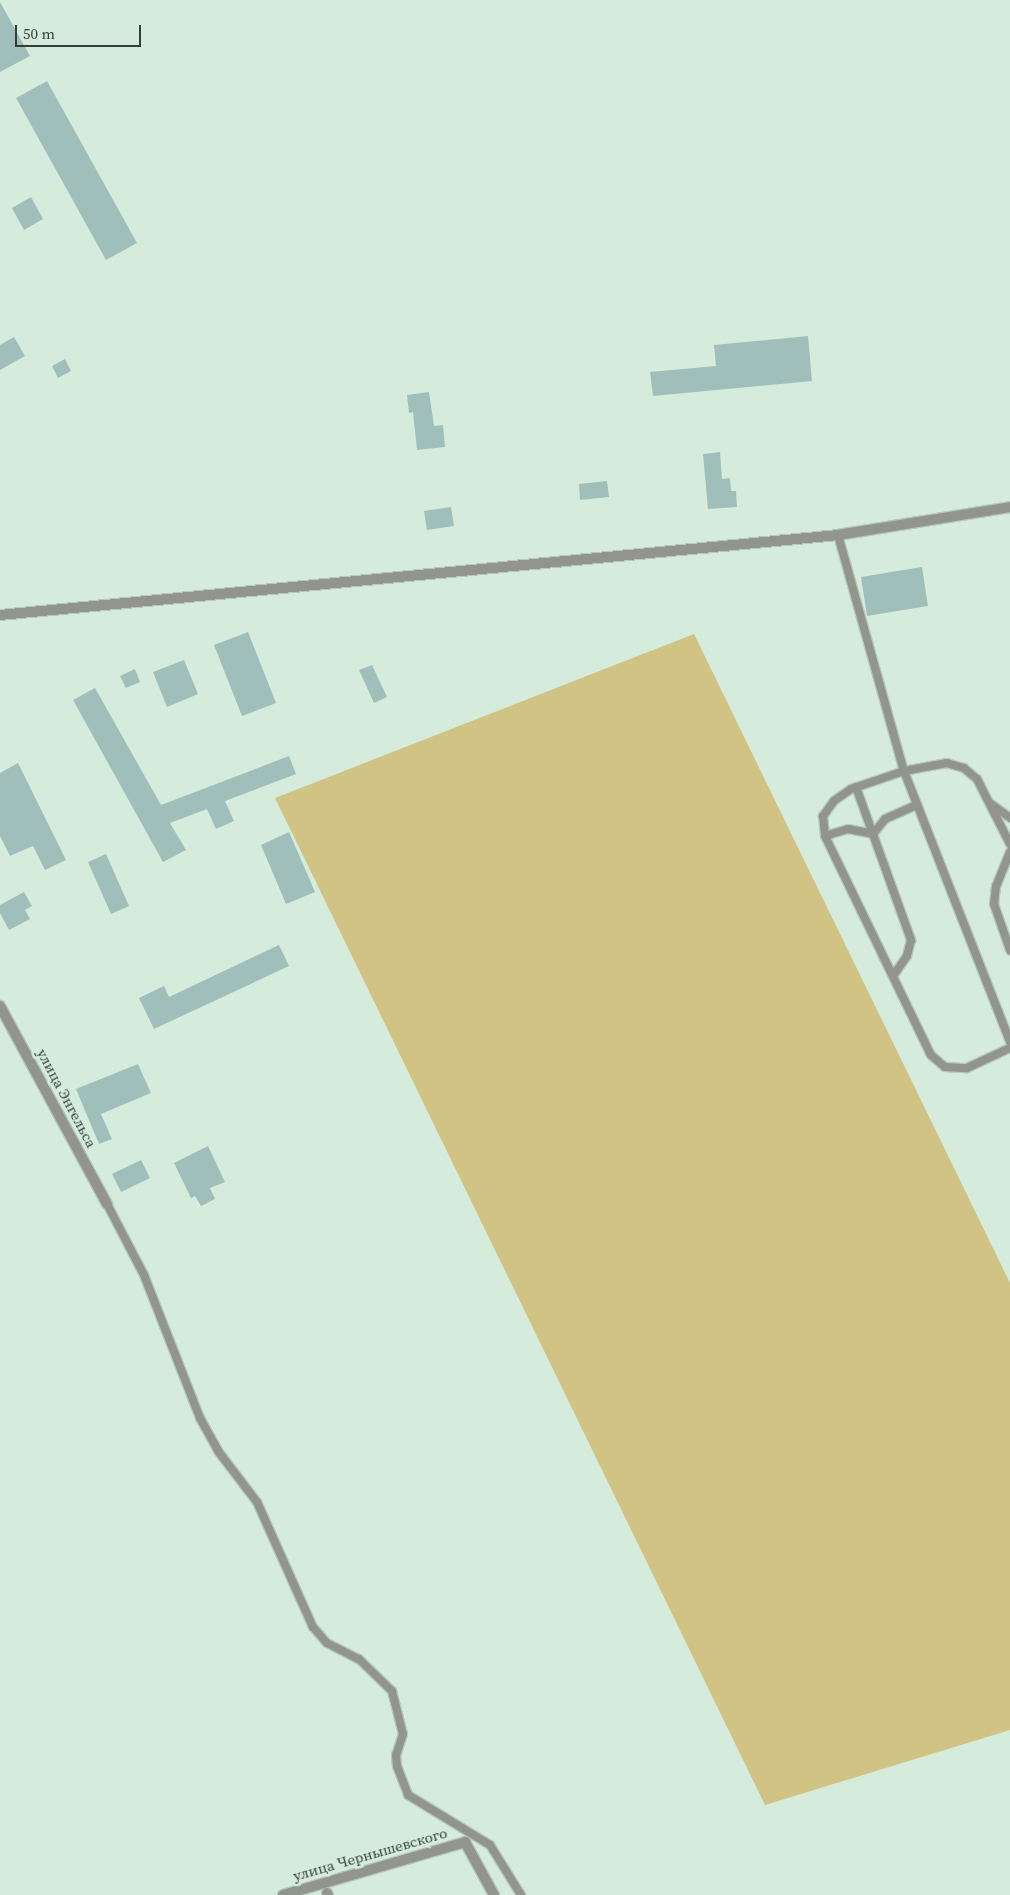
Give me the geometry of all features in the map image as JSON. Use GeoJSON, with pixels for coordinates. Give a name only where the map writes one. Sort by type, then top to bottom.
{"type":"FeatureCollection","features":[{"type":"Feature","properties":{"kind":"street"},"geometry":{"type":"LineString","coordinates":[[0,615],[838,535],[1010,507]]}},
{"type":"Feature","properties":{"kind":"street","name":"улица Энгельса"},"geometry":{"type":"LineString","coordinates":[[0,1006],[107,1204]]}},
{"type":"Feature","properties":{"kind":"street","name":"улица Чернышевского"},"geometry":{"type":"LineString","coordinates":[[283,1895],[465,1842],[494,1895]]}},
{"type":"Feature","properties":{"kind":"lane"},"geometry":{"type":"LineString","coordinates":[[838,535],[904,771],[1010,1042]]}},
{"type":"Feature","properties":{"kind":"lane"},"geometry":{"type":"LineString","coordinates":[[1010,844],[977,779],[964,768],[947,762],[904,771],[856,787],[834,801],[823,816],[825,836],[931,1055],[945,1067],[967,1068],[1010,1048]]}},
{"type":"Feature","properties":{"kind":"lane"},"geometry":{"type":"LineString","coordinates":[[856,787],[911,940],[907,956],[894,976]]}},
{"type":"Feature","properties":{"kind":"lane"},"geometry":{"type":"LineString","coordinates":[[989,803],[1010,818]]}},
{"type":"Feature","properties":{"kind":"lane"},"geometry":{"type":"LineString","coordinates":[[873,834],[885,819],[917,805]]}},
{"type":"Feature","properties":{"kind":"lane"},"geometry":{"type":"LineString","coordinates":[[825,836],[848,829],[873,834]]}},
{"type":"Feature","properties":{"kind":"lane"},"geometry":{"type":"LineString","coordinates":[[1010,852],[996,886],[994,904],[1010,950]]}},
{"type":"Feature","properties":{"kind":"lane"},"geometry":{"type":"LineString","coordinates":[[107,1204],[144,1275],[200,1418],[218,1452],[256,1502],[313,1627],[327,1643],[359,1659],[392,1690],[403,1734],[396,1755],[397,1766],[408,1795],[490,1846],[521,1895]]}},
{"type":"Feature","properties":{"kind":"shaded area"},"geometry":{"type":"Polygon","coordinates":[[[694,634],[1010,1283],[1010,1730],[765,1805],[275,798],[694,634]]]}},
{"type":"Feature","properties":{"kind":"building"},"geometry":{"type":"Polygon","coordinates":[[[0,2],[30,56],[0,72],[0,2]]]}},
{"type":"Feature","properties":{"kind":"building"},"geometry":{"type":"Polygon","coordinates":[[[47,81],[137,243],[106,260],[16,98],[47,81]]]}},
{"type":"Feature","properties":{"kind":"building"},"geometry":{"type":"Polygon","coordinates":[[[31,197],[43,219],[24,230],[12,208],[31,197]]]}},
{"type":"Feature","properties":{"kind":"building"},"geometry":{"type":"Polygon","coordinates":[[[808,336],[812,381],[653,396],[650,372],[716,366],[714,345],[808,336]]]}},
{"type":"Feature","properties":{"kind":"building"},"geometry":{"type":"Polygon","coordinates":[[[14,337],[25,356],[0,370],[0,345],[14,337]]]}},
{"type":"Feature","properties":{"kind":"building"},"geometry":{"type":"Polygon","coordinates":[[[65,359],[71,371],[58,378],[52,366],[65,359]]]}},
{"type":"Feature","properties":{"kind":"building"},"geometry":{"type":"Polygon","coordinates":[[[429,392],[434,426],[443,425],[445,447],[417,450],[413,412],[409,413],[407,395],[429,392]]]}},
{"type":"Feature","properties":{"kind":"building"},"geometry":{"type":"Polygon","coordinates":[[[720,452],[722,479],[730,478],[731,491],[736,491],[737,507],[708,509],[703,454],[720,452]]]}},
{"type":"Feature","properties":{"kind":"building"},"geometry":{"type":"Polygon","coordinates":[[[607,481],[609,497],[580,500],[579,484],[607,481]]]}},
{"type":"Feature","properties":{"kind":"building"},"geometry":{"type":"Polygon","coordinates":[[[451,507],[454,526],[427,530],[424,511],[451,507]]]}},
{"type":"Feature","properties":{"kind":"building"},"geometry":{"type":"Polygon","coordinates":[[[922,567],[928,606],[867,616],[861,577],[922,567]]]}},
{"type":"Feature","properties":{"kind":"building"},"geometry":{"type":"Polygon","coordinates":[[[248,632],[276,703],[242,716],[214,645],[248,632]]]}},
{"type":"Feature","properties":{"kind":"building"},"geometry":{"type":"Polygon","coordinates":[[[184,660],[198,694],[167,707],[153,672],[184,660]]]}},
{"type":"Feature","properties":{"kind":"building"},"geometry":{"type":"Polygon","coordinates":[[[372,665],[387,697],[374,703],[359,670],[372,665]]]}},
{"type":"Feature","properties":{"kind":"building"},"geometry":{"type":"Polygon","coordinates":[[[135,669],[140,682],[126,688],[120,676],[135,669]]]}},
{"type":"Feature","properties":{"kind":"building"},"geometry":{"type":"Polygon","coordinates":[[[95,688],[161,805],[289,756],[296,774],[225,801],[234,821],[216,829],[207,809],[170,823],[186,850],[163,862],[73,700],[95,688]]]}},
{"type":"Feature","properties":{"kind":"building"},"geometry":{"type":"Polygon","coordinates":[[[18,763],[66,860],[45,870],[33,846],[10,856],[0,836],[0,773],[18,763]]]}},
{"type":"Feature","properties":{"kind":"building"},"geometry":{"type":"Polygon","coordinates":[[[289,832],[315,892],[286,904],[261,845],[289,832]]]}},
{"type":"Feature","properties":{"kind":"building"},"geometry":{"type":"Polygon","coordinates":[[[106,854],[129,906],[111,914],[88,862],[106,854]]]}},
{"type":"Feature","properties":{"kind":"building"},"geometry":{"type":"Polygon","coordinates":[[[24,892],[32,906],[25,910],[30,919],[9,930],[0,913],[0,905],[24,892]]]}},
{"type":"Feature","properties":{"kind":"building"},"geometry":{"type":"Polygon","coordinates":[[[279,945],[289,966],[154,1029],[139,998],[164,986],[169,997],[279,945]]]}},
{"type":"Feature","properties":{"kind":"building"},"geometry":{"type":"Polygon","coordinates":[[[138,1064],[151,1093],[101,1114],[112,1139],[99,1144],[76,1089],[138,1064]]]}},
{"type":"Feature","properties":{"kind":"building"},"geometry":{"type":"Polygon","coordinates":[[[208,1146],[225,1182],[210,1188],[215,1199],[201,1206],[195,1196],[191,1198],[174,1163],[208,1146]]]}},
{"type":"Feature","properties":{"kind":"building"},"geometry":{"type":"Polygon","coordinates":[[[141,1160],[150,1178],[121,1192],[112,1174],[141,1160]]]}}]}
